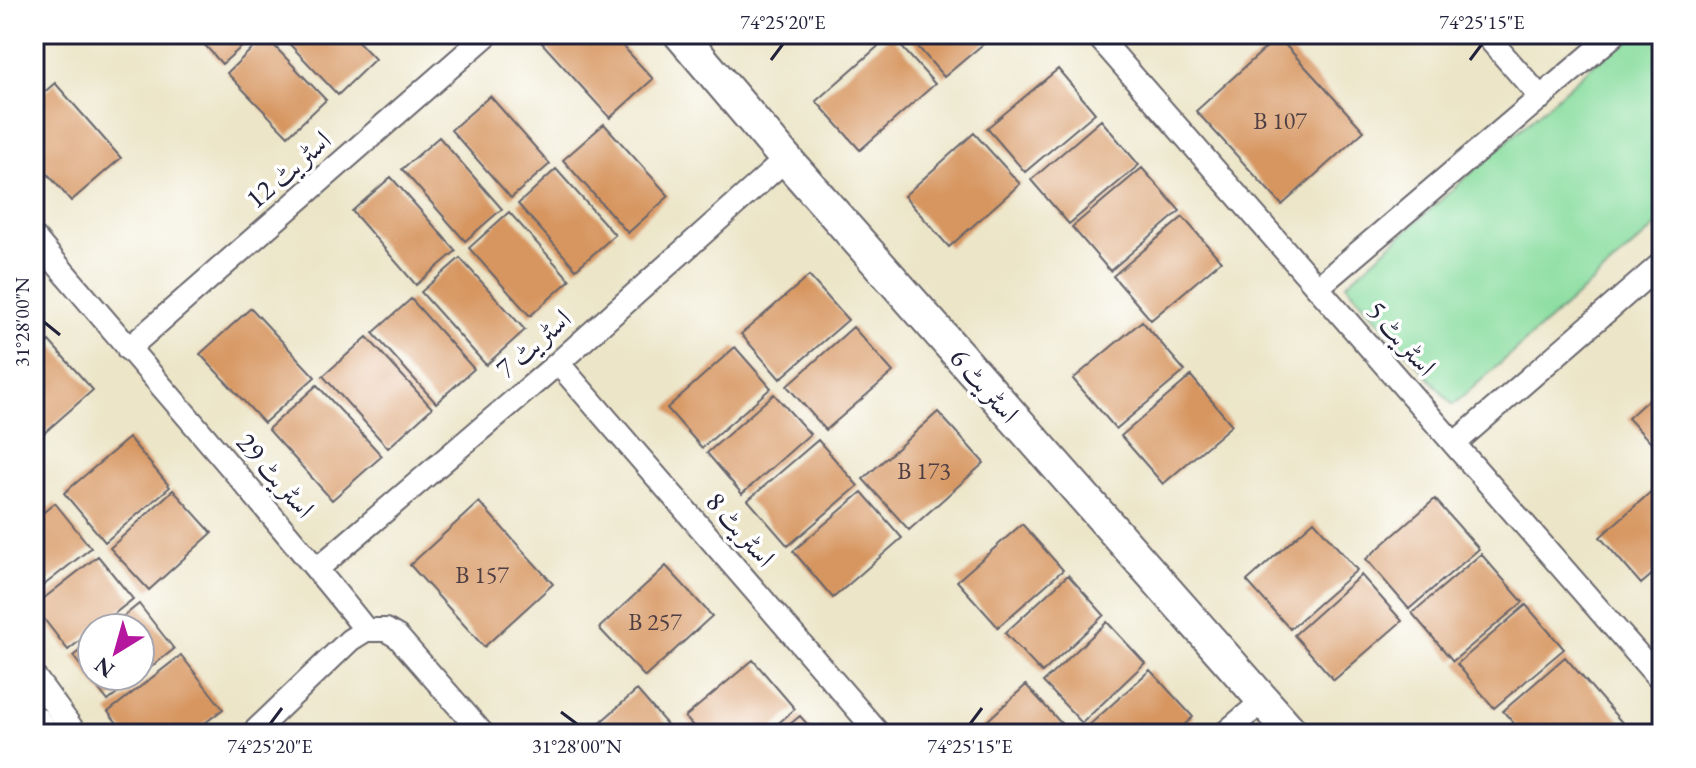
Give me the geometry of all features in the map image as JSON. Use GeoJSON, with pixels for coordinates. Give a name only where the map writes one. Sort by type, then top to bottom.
{"type":"FeatureCollection","features":[{"type":"Feature","properties":{"kind":"street","name":"اسٹریٹ 12"},"geometry":{"type":"LineString","coordinates":[[128,349],[488,34]]}},
{"type":"Feature","properties":{"kind":"street","name":"اسٹریٹ 6"},"geometry":{"type":"LineString","coordinates":[[680,34],[786,159],[1293,734]]}},
{"type":"Feature","properties":{"kind":"street","name":"اسٹریٹ 5"},"geometry":{"type":"LineString","coordinates":[[1096,34],[1662,682]]}},
{"type":"Feature","properties":{"kind":"street"},"geometry":{"type":"LineString","coordinates":[[1485,34],[1541,98]]}},
{"type":"Feature","properties":{"kind":"street"},"geometry":{"type":"LineString","coordinates":[[1318,287],[1615,34]]}},
{"type":"Feature","properties":{"kind":"street","name":"اسٹریٹ 7"},"geometry":{"type":"LineString","coordinates":[[317,569],[558,363],[786,159]]}},
{"type":"Feature","properties":{"kind":"street","name":"اسٹریٹ 29"},"geometry":{"type":"LineString","coordinates":[[34,237],[366,630]]}},
{"type":"Feature","properties":{"kind":"street"},"geometry":{"type":"LineString","coordinates":[[1454,444],[1662,263]]}},
{"type":"Feature","properties":{"kind":"street","name":"اسٹریٹ 8"},"geometry":{"type":"LineString","coordinates":[[558,363],[879,734]]}},
{"type":"Feature","properties":{"kind":"street"},"geometry":{"type":"LineString","coordinates":[[252,734],[350,640],[366,630],[386,630],[398,637],[483,734]]}},
{"type":"Feature","properties":{"kind":"street"},"geometry":{"type":"LineString","coordinates":[[34,676],[76,734]]}},
{"type":"Feature","properties":{"kind":"street"},"geometry":{"type":"LineString","coordinates":[[1224,734],[1263,701]]}},
{"type":"Feature","properties":{"kind":"street"},"geometry":{"type":"LineString","coordinates":[[34,722],[43,734]]}},
{"type":"Feature","properties":{"kind":"green space"},"geometry":{"type":"Polygon","coordinates":[[[1628,34],[1662,34],[1662,221],[1453,405],[1346,284],[1628,34]]]}},
{"type":"Feature","properties":{"kind":"building"},"geometry":{"type":"Polygon","coordinates":[[[195,34],[256,34],[222,64],[195,34]]]}},
{"type":"Feature","properties":{"kind":"building"},"geometry":{"type":"Polygon","coordinates":[[[280,34],[351,34],[375,59],[338,95],[280,34]]]}},
{"type":"Feature","properties":{"kind":"building"},"geometry":{"type":"Polygon","coordinates":[[[552,34],[612,34],[653,79],[610,118],[542,43],[552,34]]]}},
{"type":"Feature","properties":{"kind":"building"},"geometry":{"type":"Polygon","coordinates":[[[907,34],[995,34],[944,77],[907,34]]]}},
{"type":"Feature","properties":{"kind":"building"},"geometry":{"type":"Polygon","coordinates":[[[891,35],[935,84],[860,150],[816,101],[891,35]]]}},
{"type":"Feature","properties":{"kind":"building"},"geometry":{"type":"Polygon","coordinates":[[[265,36],[326,100],[288,136],[227,73],[265,36]]]}},
{"type":"Feature","properties":{"kind":"building"},"geometry":{"type":"Polygon","coordinates":[[[1278,37],[1364,131],[1282,205],[1196,111],[1278,37]]]}},
{"type":"Feature","properties":{"kind":"building"},"geometry":{"type":"Polygon","coordinates":[[[1058,69],[1095,113],[1025,172],[987,128],[1058,69]]]}},
{"type":"Feature","properties":{"kind":"building"},"geometry":{"type":"Polygon","coordinates":[[[55,83],[121,158],[71,201],[34,158],[34,101],[55,83]]]}},
{"type":"Feature","properties":{"kind":"building"},"geometry":{"type":"Polygon","coordinates":[[[490,96],[550,164],[511,198],[451,130],[490,96]]]}},
{"type":"Feature","properties":{"kind":"building"},"geometry":{"type":"Polygon","coordinates":[[[1101,120],[1139,165],[1069,224],[1031,180],[1101,120]]]}},
{"type":"Feature","properties":{"kind":"building"},"geometry":{"type":"Polygon","coordinates":[[[604,124],[669,196],[628,233],[563,160],[604,124]]]}},
{"type":"Feature","properties":{"kind":"building"},"geometry":{"type":"Polygon","coordinates":[[[974,133],[1020,184],[949,247],[904,196],[974,133]]]}},
{"type":"Feature","properties":{"kind":"building"},"geometry":{"type":"Polygon","coordinates":[[[439,137],[502,209],[465,241],[402,169],[439,137]]]}},
{"type":"Feature","properties":{"kind":"building"},"geometry":{"type":"Polygon","coordinates":[[[1142,168],[1180,211],[1110,271],[1072,227],[1142,168]]]}},
{"type":"Feature","properties":{"kind":"building"},"geometry":{"type":"Polygon","coordinates":[[[556,169],[615,235],[576,269],[518,204],[556,169]]]}},
{"type":"Feature","properties":{"kind":"building"},"geometry":{"type":"Polygon","coordinates":[[[391,177],[456,251],[416,285],[352,211],[391,177]]]}},
{"type":"Feature","properties":{"kind":"building"},"geometry":{"type":"Polygon","coordinates":[[[509,212],[570,280],[530,316],[469,248],[509,212]]]}},
{"type":"Feature","properties":{"kind":"building"},"geometry":{"type":"Polygon","coordinates":[[[1183,217],[1221,261],[1151,320],[1113,276],[1183,217]]]}},
{"type":"Feature","properties":{"kind":"building"},"geometry":{"type":"Polygon","coordinates":[[[460,258],[525,330],[486,365],[421,292],[460,258]]]}},
{"type":"Feature","properties":{"kind":"building"},"geometry":{"type":"Polygon","coordinates":[[[809,276],[848,320],[780,379],[741,334],[809,276]]]}},
{"type":"Feature","properties":{"kind":"building"},"geometry":{"type":"Polygon","coordinates":[[[411,299],[474,369],[436,403],[373,333],[411,299]]]}},
{"type":"Feature","properties":{"kind":"building"},"geometry":{"type":"Polygon","coordinates":[[[251,308],[315,377],[264,423],[200,354],[251,308]]]}},
{"type":"Feature","properties":{"kind":"building"},"geometry":{"type":"Polygon","coordinates":[[[1142,321],[1185,371],[1116,429],[1073,379],[1142,321]]]}},
{"type":"Feature","properties":{"kind":"building"},"geometry":{"type":"Polygon","coordinates":[[[853,327],[893,372],[826,430],[787,386],[853,327]]]}},
{"type":"Feature","properties":{"kind":"building"},"geometry":{"type":"Polygon","coordinates":[[[367,337],[432,408],[388,448],[323,376],[367,337]]]}},
{"type":"Feature","properties":{"kind":"building"},"geometry":{"type":"Polygon","coordinates":[[[49,341],[93,390],[34,442],[34,354],[49,341]]]}},
{"type":"Feature","properties":{"kind":"building"},"geometry":{"type":"Polygon","coordinates":[[[735,347],[771,388],[702,448],[667,408],[735,347]]]}},
{"type":"Feature","properties":{"kind":"building"},"geometry":{"type":"Polygon","coordinates":[[[1191,376],[1232,425],[1163,484],[1121,436],[1191,376]]]}},
{"type":"Feature","properties":{"kind":"building"},"geometry":{"type":"Polygon","coordinates":[[[317,385],[382,456],[332,500],[268,429],[317,385]]]}},
{"type":"Feature","properties":{"kind":"building"},"geometry":{"type":"Polygon","coordinates":[[[1662,387],[1662,455],[1628,418],[1662,387]]]}},
{"type":"Feature","properties":{"kind":"building"},"geometry":{"type":"Polygon","coordinates":[[[774,394],[810,434],[742,494],[707,453],[774,394]]]}},
{"type":"Feature","properties":{"kind":"building"},"geometry":{"type":"Polygon","coordinates":[[[938,412],[984,463],[909,530],[863,479],[938,412]]]}},
{"type":"Feature","properties":{"kind":"building"},"geometry":{"type":"Polygon","coordinates":[[[129,438],[170,487],[105,542],[64,493],[129,438]]]}},
{"type":"Feature","properties":{"kind":"building"},"geometry":{"type":"Polygon","coordinates":[[[818,440],[858,486],[788,546],[748,500],[818,440]]]}},
{"type":"Feature","properties":{"kind":"building"},"geometry":{"type":"Polygon","coordinates":[[[1662,482],[1662,566],[1641,584],[1600,537],[1662,482]]]}},
{"type":"Feature","properties":{"kind":"building"},"geometry":{"type":"Polygon","coordinates":[[[173,490],[212,533],[149,590],[110,548],[173,490]]]}},
{"type":"Feature","properties":{"kind":"building"},"geometry":{"type":"Polygon","coordinates":[[[862,492],[902,538],[833,598],[793,551],[862,492]]]}},
{"type":"Feature","properties":{"kind":"building"},"geometry":{"type":"Polygon","coordinates":[[[1435,499],[1479,549],[1409,609],[1366,559],[1435,499]]]}},
{"type":"Feature","properties":{"kind":"building"},"geometry":{"type":"Polygon","coordinates":[[[479,502],[553,584],[484,647],[410,565],[479,502]]]}},
{"type":"Feature","properties":{"kind":"building"},"geometry":{"type":"Polygon","coordinates":[[[55,503],[91,548],[34,593],[34,520],[55,503]]]}},
{"type":"Feature","properties":{"kind":"building"},"geometry":{"type":"Polygon","coordinates":[[[1314,521],[1357,570],[1290,629],[1247,581],[1314,521]]]}},
{"type":"Feature","properties":{"kind":"building"},"geometry":{"type":"Polygon","coordinates":[[[1022,524],[1063,570],[998,627],[957,581],[1022,524]]]}},
{"type":"Feature","properties":{"kind":"building"},"geometry":{"type":"Polygon","coordinates":[[[1481,554],[1523,602],[1453,661],[1412,613],[1481,554]]]}},
{"type":"Feature","properties":{"kind":"building"},"geometry":{"type":"Polygon","coordinates":[[[98,556],[133,599],[116,612],[76,612],[76,644],[68,650],[34,606],[98,556]]]}},
{"type":"Feature","properties":{"kind":"building"},"geometry":{"type":"Polygon","coordinates":[[[666,566],[712,616],[645,677],[599,628],[666,566]]]}},
{"type":"Feature","properties":{"kind":"building"},"geometry":{"type":"Polygon","coordinates":[[[1068,575],[1104,615],[1042,673],[1005,633],[1068,575]]]}},
{"type":"Feature","properties":{"kind":"building"},"geometry":{"type":"Polygon","coordinates":[[[1361,575],[1402,621],[1334,680],[1294,635],[1361,575]]]}},
{"type":"Feature","properties":{"kind":"building"},"geometry":{"type":"Polygon","coordinates":[[[139,604],[145,612],[129,612],[139,604]]]}},
{"type":"Feature","properties":{"kind":"building"},"geometry":{"type":"Polygon","coordinates":[[[1526,605],[1564,649],[1494,708],[1457,664],[1526,605]]]}},
{"type":"Feature","properties":{"kind":"building"},"geometry":{"type":"Polygon","coordinates":[[[1107,622],[1145,663],[1082,723],[1043,682],[1107,622]]]}},
{"type":"Feature","properties":{"kind":"building"},"geometry":{"type":"Polygon","coordinates":[[[156,626],[174,649],[156,663],[156,626]]]}},
{"type":"Feature","properties":{"kind":"building"},"geometry":{"type":"Polygon","coordinates":[[[181,655],[223,709],[191,734],[126,734],[108,712],[134,692],[156,692],[156,675],[181,655]]]}},
{"type":"Feature","properties":{"kind":"building"},"geometry":{"type":"Polygon","coordinates":[[[1565,657],[1632,734],[1523,734],[1503,711],[1565,657]]]}},
{"type":"Feature","properties":{"kind":"building"},"geometry":{"type":"Polygon","coordinates":[[[753,660],[795,709],[766,734],[700,734],[685,717],[753,660]]]}},
{"type":"Feature","properties":{"kind":"building"},"geometry":{"type":"Polygon","coordinates":[[[1150,670],[1193,717],[1174,734],[1091,734],[1086,728],[1150,670]]]}},
{"type":"Feature","properties":{"kind":"building"},"geometry":{"type":"Polygon","coordinates":[[[1026,685],[1071,734],[973,734],[1026,685]]]}},
{"type":"Feature","properties":{"kind":"building"},"geometry":{"type":"Polygon","coordinates":[[[637,690],[670,728],[664,734],[587,734],[637,690]]]}},
{"type":"Feature","properties":{"kind":"building"},"geometry":{"type":"Polygon","coordinates":[[[101,692],[120,692],[108,701],[101,692]]]}},
{"type":"Feature","properties":{"kind":"building"},"geometry":{"type":"Polygon","coordinates":[[[800,716],[816,734],[778,734],[800,716]]]}}]}
